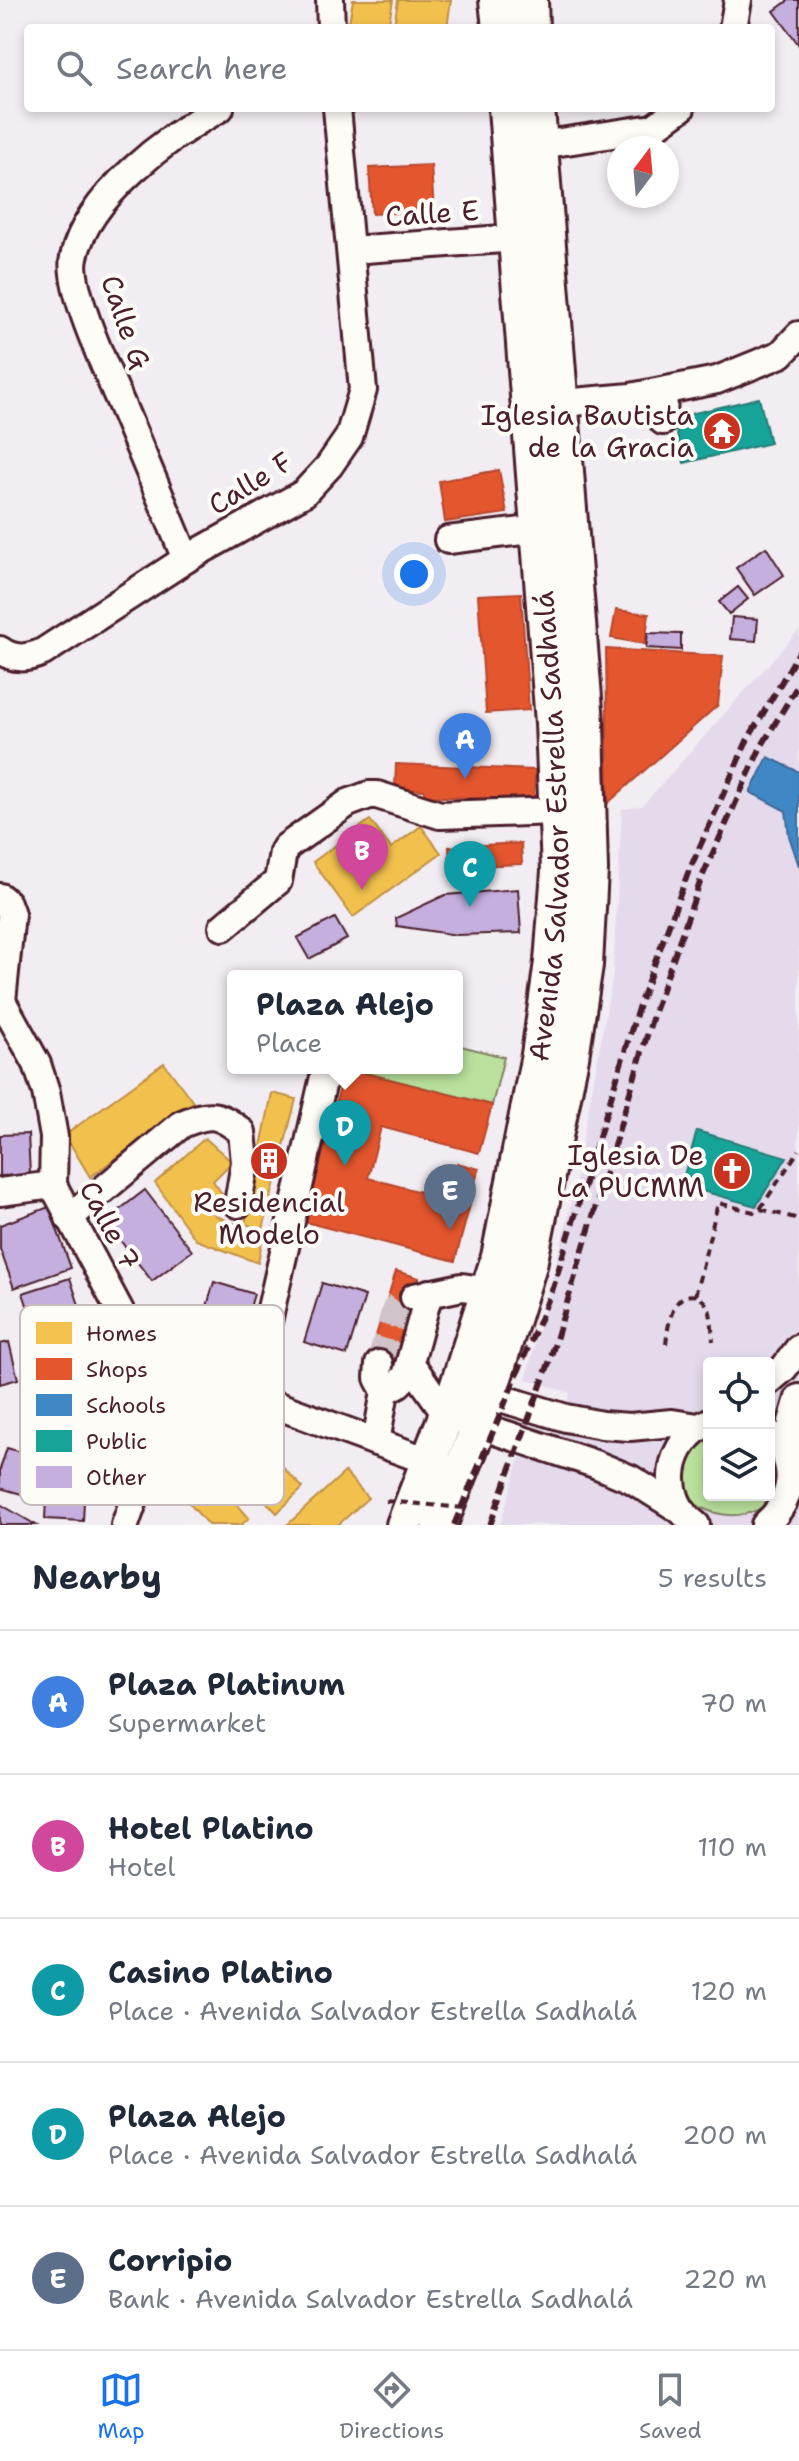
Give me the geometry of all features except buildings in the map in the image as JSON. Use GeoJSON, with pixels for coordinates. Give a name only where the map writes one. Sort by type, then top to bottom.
{"type":"FeatureCollection","features":[{"type":"Feature","properties":{"kind":"main road"},"geometry":{"type":"LineString","coordinates":[[497,0],[500,24]]}},
{"type":"Feature","properties":{"kind":"main road"},"geometry":{"type":"LineString","coordinates":[[530,0],[531,24]]}},
{"type":"Feature","properties":{"kind":"main road","name":"Avenida Salvador Estrella Sadhalá"},"geometry":{"type":"LineString","coordinates":[[468,1405],[539,1055],[552,962],[559,871],[553,723],[506,112]]}},
{"type":"Feature","properties":{"kind":"main road","name":"Avenida Salvador Estrella Sadhalá"},"geometry":{"type":"LineString","coordinates":[[395,1513],[445,1468],[468,1405],[525,1279],[571,1057],[585,965],[590,870],[586,723],[537,112]]}},
{"type":"Feature","properties":{"kind":"main road","name":"Avenida Salvador Estrella Sadhalá"},"geometry":{"type":"LineString","coordinates":[[445,1468],[452,1517]]}},
{"type":"Feature","properties":{"kind":"street"},"geometry":{"type":"LineString","coordinates":[[330,0],[331,24]]}},
{"type":"Feature","properties":{"kind":"street"},"geometry":{"type":"LineString","coordinates":[[734,24],[738,0]]}},
{"type":"Feature","properties":{"kind":"street","name":"Calle G"},"geometry":{"type":"LineString","coordinates":[[186,559],[95,342],[79,299],[73,260],[81,234],[110,194],[166,143],[213,112]]}},
{"type":"Feature","properties":{"kind":"street","name":"Calle F"},"geometry":{"type":"LineString","coordinates":[[5,653],[29,658],[43,652],[186,559],[304,493],[329,466],[349,437],[363,390],[337,112]]}},
{"type":"Feature","properties":{"kind":"street"},"geometry":{"type":"LineString","coordinates":[[540,145],[653,128],[675,112]]}},
{"type":"Feature","properties":{"kind":"street","name":"Calle E"},"geometry":{"type":"LineString","coordinates":[[351,250],[517,238]]}},
{"type":"Feature","properties":{"kind":"street"},"geometry":{"type":"LineString","coordinates":[[562,403],[631,397],[717,380],[781,354],[799,335]]}},
{"type":"Feature","properties":{"kind":"street"},"geometry":{"type":"LineString","coordinates":[[663,421],[664,391]]}},
{"type":"Feature","properties":{"kind":"street"},"geometry":{"type":"LineString","coordinates":[[448,540],[539,529]]}},
{"type":"Feature","properties":{"kind":"street"},"geometry":{"type":"LineString","coordinates":[[223,927],[278,881],[286,847],[360,796],[377,795],[440,815],[557,811]]}},
{"type":"Feature","properties":{"kind":"street"},"geometry":{"type":"LineString","coordinates":[[0,897],[7,903],[11,914],[2,1001],[37,1064],[46,1092],[54,1137],[53,1185],[0,1192]]}},
{"type":"Feature","properties":{"kind":"street"},"geometry":{"type":"LineString","coordinates":[[266,1305],[324,1074]]}},
{"type":"Feature","properties":{"kind":"street"},"geometry":{"type":"LineString","coordinates":[[69,1218],[182,1124],[202,1116],[224,1118],[242,1132],[245,1162],[238,1204]]}},
{"type":"Feature","properties":{"kind":"street","name":"Calle 7"},"geometry":{"type":"LineString","coordinates":[[53,1185],[117,1305]]}},
{"type":"Feature","properties":{"kind":"street"},"geometry":{"type":"LineString","coordinates":[[385,1391],[406,1376],[411,1364],[421,1295],[462,1287],[489,1291]]}},
{"type":"Feature","properties":{"kind":"street"},"geometry":{"type":"LineString","coordinates":[[775,1376],[799,1348]]}},
{"type":"Feature","properties":{"kind":"street"},"geometry":{"type":"LineString","coordinates":[[376,1442],[385,1391],[378,1378],[379,1364]]}},
{"type":"Feature","properties":{"kind":"street"},"geometry":{"type":"LineString","coordinates":[[411,1364],[468,1405],[570,1455],[619,1474],[689,1518]]}},
{"type":"Feature","properties":{"kind":"street"},"geometry":{"type":"LineString","coordinates":[[765,1525],[778,1514],[787,1498],[792,1422],[799,1398]]}},
{"type":"Feature","properties":{"kind":"street"},"geometry":{"type":"LineString","coordinates":[[468,1405],[602,1425],[703,1425]]}},
{"type":"Feature","properties":{"kind":"street"},"geometry":{"type":"LineString","coordinates":[[284,1407],[445,1468]]}},
{"type":"Feature","properties":{"kind":"street"},"geometry":{"type":"LineString","coordinates":[[689,1518],[674,1494],[671,1475],[675,1456],[684,1440],[703,1426]]}},
{"type":"Feature","properties":{"kind":"street"},"geometry":{"type":"LineString","coordinates":[[775,1438],[788,1460]]}},
{"type":"Feature","properties":{"kind":"street"},"geometry":{"type":"LineString","coordinates":[[787,1498],[793,1525]]}},
{"type":"Feature","properties":{"kind":"street","name":"Calle 7"},"geometry":{"type":"LineString","coordinates":[[125,1525],[132,1505]]}},
{"type":"Feature","properties":{"kind":"path"},"geometry":{"type":"LineString","coordinates":[[695,1296],[718,1203],[754,1212],[760,1209],[799,1150]]}},
{"type":"Feature","properties":{"kind":"path"},"geometry":{"type":"LineString","coordinates":[[760,1209],[799,1219]]}},
{"type":"Feature","properties":{"kind":"path"},"geometry":{"type":"LineString","coordinates":[[666,1344],[673,1309],[686,1297],[695,1296],[709,1308],[713,1341]]}},
{"type":"Feature","properties":{"kind":"path"},"geometry":{"type":"LineString","coordinates":[[395,1513],[452,1517]]}},
{"type":"Feature","properties":{"kind":"shaded area"},"geometry":{"type":"Polygon","coordinates":[[[799,630],[799,1525],[500,1525],[521,1454],[549,1462],[570,1393],[526,1379],[570,1210],[613,974],[622,809],[642,806],[799,630]]]}},
{"type":"Feature","properties":{"kind":"green space"},"geometry":{"type":"Polygon","coordinates":[[[463,1047],[504,1057],[492,1105],[371,1074],[463,1074],[463,1047]]]}},
{"type":"Feature","properties":{"kind":"green space"},"geometry":{"type":"Polygon","coordinates":[[[703,1440],[703,1501],[769,1501],[757,1510],[744,1514],[715,1513],[701,1507],[690,1499],[684,1488],[686,1457],[703,1440]]]}},
{"type":"Feature","properties":{"kind":"tunnel"},"geometry":{"type":"LineString","coordinates":[[379,1364],[395,1309],[402,1300],[413,1297]]}},
{"type":"Feature","properties":{"kind":"railway"},"geometry":{"type":"LineString","coordinates":[[454,1525],[553,1288],[638,1008],[688,873],[747,741],[799,652]]}},
{"type":"Feature","properties":{"kind":"railway"},"geometry":{"type":"LineString","coordinates":[[490,1525],[549,1363],[654,1012],[702,877],[760,749],[799,683]]}},
{"type":"Feature","properties":{"kind":"place","name":"Iglesia Bautista de la Gracia"},"geometry":{"type":"Point","coordinates":[722,431]}},
{"type":"Feature","properties":{"kind":"place","name":"Plaza Platinum"},"geometry":{"type":"Point","coordinates":[465,779]}},
{"type":"Feature","properties":{"kind":"place","name":"Hotel Platino"},"geometry":{"type":"Point","coordinates":[362,890]}},
{"type":"Feature","properties":{"kind":"place","name":"Casino Platino"},"geometry":{"type":"Point","coordinates":[470,907]}},
{"type":"Feature","properties":{"kind":"place","name":"Residencial Modelo"},"geometry":{"type":"Point","coordinates":[269,1161]}},
{"type":"Feature","properties":{"kind":"place","name":"Plaza Alejo"},"geometry":{"type":"Point","coordinates":[345,1166]}},
{"type":"Feature","properties":{"kind":"place","name":"Iglesia De La PUCMM"},"geometry":{"type":"Point","coordinates":[732,1171]}},
{"type":"Feature","properties":{"kind":"place","name":"Corripio"},"geometry":{"type":"Point","coordinates":[450,1230]}}]}
